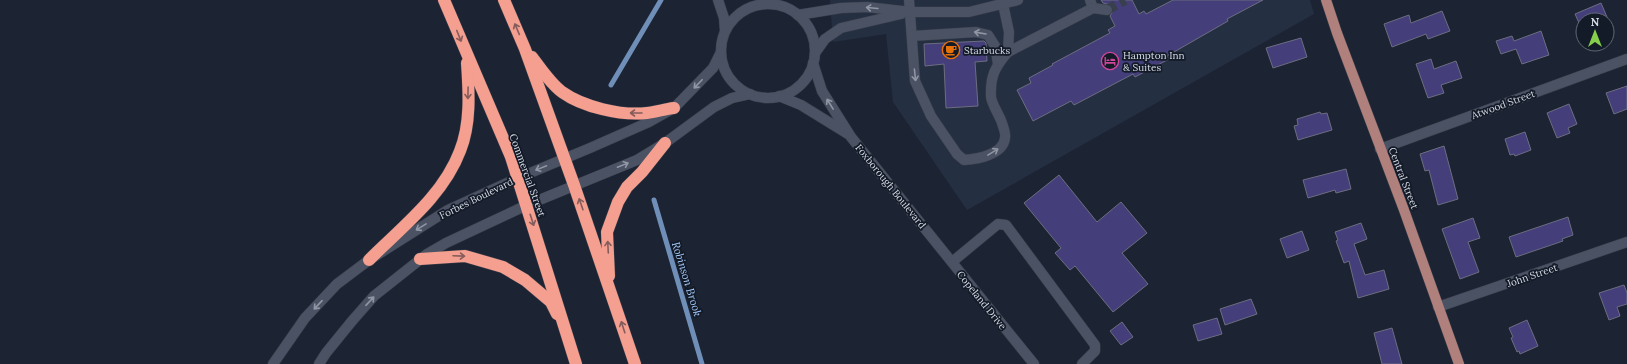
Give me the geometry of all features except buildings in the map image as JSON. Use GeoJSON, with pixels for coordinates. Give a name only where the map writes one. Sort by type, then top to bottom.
{"type":"FeatureCollection","features":[{"type":"Feature","properties":{"kind":"highway","name":"Commercial Street"},"geometry":{"type":"LineString","coordinates":[[444,0],[511,157],[569,337],[576,364]]}},
{"type":"Feature","properties":{"kind":"highway"},"geometry":{"type":"LineString","coordinates":[[504,0],[525,49],[574,185],[635,364]]}},
{"type":"Feature","properties":{"kind":"highway"},"geometry":{"type":"LineString","coordinates":[[525,49],[551,82],[563,92],[583,102],[621,113],[647,113],[674,108]]}},
{"type":"Feature","properties":{"kind":"highway"},"geometry":{"type":"LineString","coordinates":[[369,260],[424,206],[442,184],[460,151],[468,111],[469,89],[466,54]]}},
{"type":"Feature","properties":{"kind":"highway"},"geometry":{"type":"LineString","coordinates":[[609,286],[607,232],[612,215],[627,187],[642,172],[665,143]]}},
{"type":"Feature","properties":{"kind":"highway"},"geometry":{"type":"LineString","coordinates":[[420,259],[464,256],[503,267],[525,280],[551,302],[569,337]]}},
{"type":"Feature","properties":{"kind":"main road","name":"Central Street"},"geometry":{"type":"LineString","coordinates":[[1326,0],[1336,33],[1404,210],[1459,364]]}},
{"type":"Feature","properties":{"kind":"street","name":"Foxborough Boulevard"},"geometry":{"type":"LineString","coordinates":[[718,0],[724,18],[725,31]]}},
{"type":"Feature","properties":{"kind":"street"},"geometry":{"type":"LineString","coordinates":[[909,0],[915,81],[931,116],[956,154],[964,160],[980,159],[996,151],[1001,146],[1005,137],[1002,123],[991,98],[993,74],[998,64],[1008,52],[1092,4],[1107,10]]}},
{"type":"Feature","properties":{"kind":"street"},"geometry":{"type":"LineString","coordinates":[[798,15],[840,4],[911,12],[969,12],[1018,0]]}},
{"type":"Feature","properties":{"kind":"street","name":"Foxborough Boulevard"},"geometry":{"type":"LineString","coordinates":[[814,58],[804,81],[797,88],[779,96],[769,98],[750,94],[741,89],[730,78],[722,63],[722,42],[725,31],[731,22],[738,14],[754,2],[779,5],[789,9],[806,22],[814,42],[814,58],[822,91],[851,137],[930,235]]}},
{"type":"Feature","properties":{"kind":"street"},"geometry":{"type":"LineString","coordinates":[[1003,4],[1010,32],[1008,52]]}},
{"type":"Feature","properties":{"kind":"street"},"geometry":{"type":"LineString","coordinates":[[814,58],[826,39],[841,28],[911,12]]}},
{"type":"Feature","properties":{"kind":"street"},"geometry":{"type":"LineString","coordinates":[[912,36],[976,32],[988,35],[995,46],[998,64]]}},
{"type":"Feature","properties":{"kind":"street","name":"Forbes Boulevard"},"geometry":{"type":"LineString","coordinates":[[273,364],[305,318],[337,284],[369,260],[448,210],[518,178],[649,122],[674,108],[712,68],[721,52]]}},
{"type":"Feature","properties":{"kind":"street","name":"Atwood Street"},"geometry":{"type":"LineString","coordinates":[[1380,149],[1627,59]]}},
{"type":"Feature","properties":{"kind":"street"},"geometry":{"type":"LineString","coordinates":[[319,364],[348,326],[374,296],[420,259],[446,243],[527,205],[637,160],[665,143],[714,107],[732,98],[750,94]]}},
{"type":"Feature","properties":{"kind":"street","name":"Foxborough Boulevard"},"geometry":{"type":"LineString","coordinates":[[779,96],[801,105],[851,137]]}},
{"type":"Feature","properties":{"kind":"street"},"geometry":{"type":"LineString","coordinates":[[952,262],[998,224],[1006,225],[1095,345],[1095,350],[1082,364]]}},
{"type":"Feature","properties":{"kind":"street","name":"Copeland Drive"},"geometry":{"type":"LineString","coordinates":[[930,235],[1034,364]]}},
{"type":"Feature","properties":{"kind":"street","name":"John Street"},"geometry":{"type":"LineString","coordinates":[[1438,307],[1627,242]]}},
{"type":"Feature","properties":{"kind":"shaded area"},"geometry":{"type":"Polygon","coordinates":[[[830,0],[1310,0],[1314,14],[967,210],[893,102],[886,34],[833,42],[830,0]]]}},
{"type":"Feature","properties":{"kind":"waterway","name":"Robinson Brook"},"geometry":{"type":"LineString","coordinates":[[611,85],[661,0]]}},
{"type":"Feature","properties":{"kind":"waterway","name":"Robinson Brook"},"geometry":{"type":"LineString","coordinates":[[654,200],[702,364]]}},
{"type":"Feature","properties":{"kind":"tunnel"},"geometry":{"type":"LineString","coordinates":[[1107,10],[1125,0]]}},
{"type":"Feature","properties":{"kind":"place","name":"Starbucks"},"geometry":{"type":"Point","coordinates":[951,50]}},
{"type":"Feature","properties":{"kind":"place","name":"Hampton Inn & Suites"},"geometry":{"type":"Point","coordinates":[1110,61]}}]}
